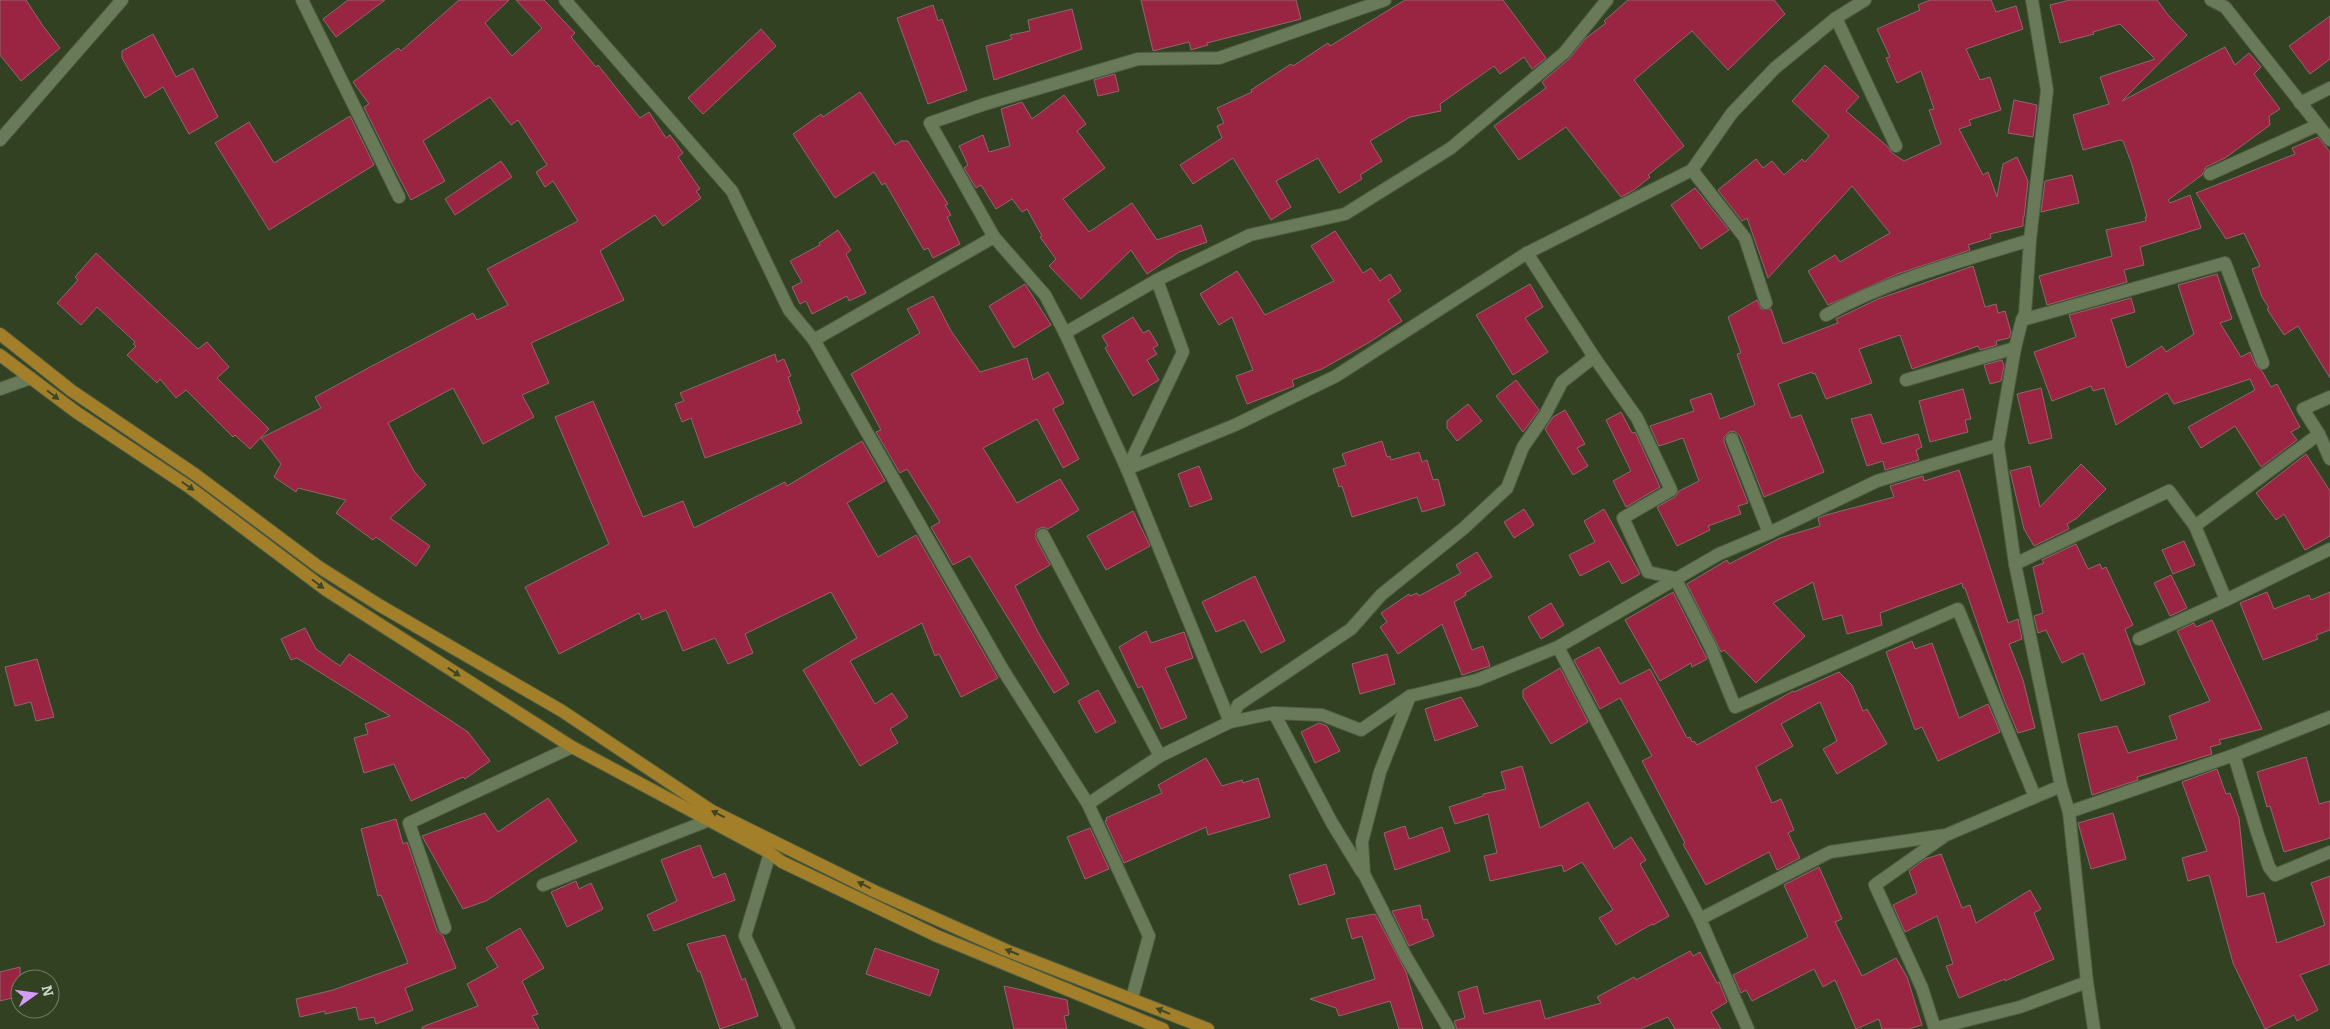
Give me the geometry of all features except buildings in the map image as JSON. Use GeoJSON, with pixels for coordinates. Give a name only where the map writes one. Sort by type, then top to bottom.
{"type":"FeatureCollection","features":[{"type":"Feature","properties":{"kind":"main road"},"geometry":{"type":"LineString","coordinates":[[0,334],[72,391],[196,475],[319,567],[379,605],[562,711],[712,812],[876,892],[1008,951],[1208,1029]]}},
{"type":"Feature","properties":{"kind":"main road"},"geometry":{"type":"LineString","coordinates":[[0,356],[76,412],[189,487],[326,590],[572,747],[707,821],[770,853],[782,862],[937,936],[1162,1029]]}},
{"type":"Feature","properties":{"kind":"street"},"geometry":{"type":"LineString","coordinates":[[0,140],[122,0]]}},
{"type":"Feature","properties":{"kind":"street"},"geometry":{"type":"LineString","coordinates":[[302,0],[399,197]]}},
{"type":"Feature","properties":{"kind":"street"},"geometry":{"type":"LineString","coordinates":[[565,0],[732,192],[789,310],[814,340],[1003,670],[1088,804],[1149,936],[1132,998]]}},
{"type":"Feature","properties":{"kind":"street"},"geometry":{"type":"LineString","coordinates":[[1230,722],[1126,469],[1065,333],[1045,295],[994,237],[930,123],[985,104],[1138,60],[1219,58],[1369,7],[1384,0]]}},
{"type":"Feature","properties":{"kind":"street"},"geometry":{"type":"LineString","coordinates":[[1065,333],[1157,280],[1250,235],[1345,214],[1451,148],[1564,53],[1607,0]]}},
{"type":"Feature","properties":{"kind":"street"},"geometry":{"type":"LineString","coordinates":[[1126,469],[1235,425],[1336,376],[1527,253],[1692,170],[1732,113],[1775,68],[1836,18],[1865,0]]}},
{"type":"Feature","properties":{"kind":"street"},"geometry":{"type":"LineString","coordinates":[[2032,0],[2047,90],[2030,240],[2025,314],[2015,348],[1998,445],[2015,564],[2061,786],[2070,812],[2087,982],[2094,1029]]}},
{"type":"Feature","properties":{"kind":"street"},"geometry":{"type":"LineString","coordinates":[[2211,0],[2224,7],[2330,140]]}},
{"type":"Feature","properties":{"kind":"street"},"geometry":{"type":"LineString","coordinates":[[1836,18],[1896,146]]}},
{"type":"Feature","properties":{"kind":"street"},"geometry":{"type":"LineString","coordinates":[[2300,103],[2330,88]]}},
{"type":"Feature","properties":{"kind":"street"},"geometry":{"type":"LineString","coordinates":[[2210,174],[2318,125]]}},
{"type":"Feature","properties":{"kind":"street"},"geometry":{"type":"LineString","coordinates":[[1692,170],[1745,238],[1766,303]]}},
{"type":"Feature","properties":{"kind":"street"},"geometry":{"type":"LineString","coordinates":[[814,340],[994,237]]}},
{"type":"Feature","properties":{"kind":"street"},"geometry":{"type":"LineString","coordinates":[[1826,315],[1846,304],[1893,285],[2030,240]]}},
{"type":"Feature","properties":{"kind":"street"},"geometry":{"type":"LineString","coordinates":[[1527,253],[1594,357],[1637,418],[1671,490],[1623,518],[1648,572],[1675,578]]}},
{"type":"Feature","properties":{"kind":"street"},"geometry":{"type":"LineString","coordinates":[[2022,320],[2225,263],[2263,363]]}},
{"type":"Feature","properties":{"kind":"street"},"geometry":{"type":"LineString","coordinates":[[1126,469],[1183,352],[1157,280]]}},
{"type":"Feature","properties":{"kind":"street"},"geometry":{"type":"LineString","coordinates":[[1906,380],[2015,348]]}},
{"type":"Feature","properties":{"kind":"street"},"geometry":{"type":"LineString","coordinates":[[1230,722],[1238,705],[1351,629],[1381,595],[1464,528],[1507,488],[1523,447],[1545,415],[1562,382],[1594,357]]}},
{"type":"Feature","properties":{"kind":"street"},"geometry":{"type":"LineString","coordinates":[[0,389],[31,378]]}},
{"type":"Feature","properties":{"kind":"street"},"geometry":{"type":"LineString","coordinates":[[2330,397],[2303,409],[2319,434],[2330,459]]}},
{"type":"Feature","properties":{"kind":"street"},"geometry":{"type":"LineString","coordinates":[[2195,526],[2319,434]]}},
{"type":"Feature","properties":{"kind":"street"},"geometry":{"type":"LineString","coordinates":[[1732,439],[1769,533]]}},
{"type":"Feature","properties":{"kind":"street"},"geometry":{"type":"LineString","coordinates":[[1088,804],[1160,756],[1230,722],[1274,713],[1322,715],[1361,730],[1410,696],[1477,680],[1558,647],[1719,554],[1769,533],[1877,481],[1998,445]]}},
{"type":"Feature","properties":{"kind":"street"},"geometry":{"type":"LineString","coordinates":[[2015,564],[2170,490],[2195,526],[2226,600]]}},
{"type":"Feature","properties":{"kind":"street"},"geometry":{"type":"LineString","coordinates":[[1042,536],[1160,756]]}},
{"type":"Feature","properties":{"kind":"street"},"geometry":{"type":"LineString","coordinates":[[2139,639],[2226,600],[2330,549]]}},
{"type":"Feature","properties":{"kind":"street"},"geometry":{"type":"LineString","coordinates":[[1675,578],[1711,648],[1735,708],[1958,609],[2035,796]]}},
{"type":"Feature","properties":{"kind":"street"},"geometry":{"type":"LineString","coordinates":[[1558,647],[1700,919],[1748,1029]]}},
{"type":"Feature","properties":{"kind":"street"},"geometry":{"type":"LineString","coordinates":[[1364,874],[1362,842],[1380,772],[1410,696]]}},
{"type":"Feature","properties":{"kind":"street"},"geometry":{"type":"LineString","coordinates":[[1274,713],[1332,824],[1364,874],[1405,956],[1449,1029]]}},
{"type":"Feature","properties":{"kind":"street"},"geometry":{"type":"LineString","coordinates":[[2070,812],[2234,754],[2330,717]]}},
{"type":"Feature","properties":{"kind":"street"},"geometry":{"type":"LineString","coordinates":[[446,928],[409,823],[572,747]]}},
{"type":"Feature","properties":{"kind":"street"},"geometry":{"type":"LineString","coordinates":[[2234,754],[2257,832],[2269,867],[2275,875],[2330,852]]}},
{"type":"Feature","properties":{"kind":"street"},"geometry":{"type":"LineString","coordinates":[[2061,786],[1946,835],[1875,886],[1922,988],[1936,1029],[2020,1007],[2087,982]]}},
{"type":"Feature","properties":{"kind":"street"},"geometry":{"type":"LineString","coordinates":[[543,885],[707,821]]}},
{"type":"Feature","properties":{"kind":"street"},"geometry":{"type":"LineString","coordinates":[[1700,919],[1830,852],[1946,835]]}},
{"type":"Feature","properties":{"kind":"street"},"geometry":{"type":"LineString","coordinates":[[770,853],[745,936],[789,1029]]}}]}
